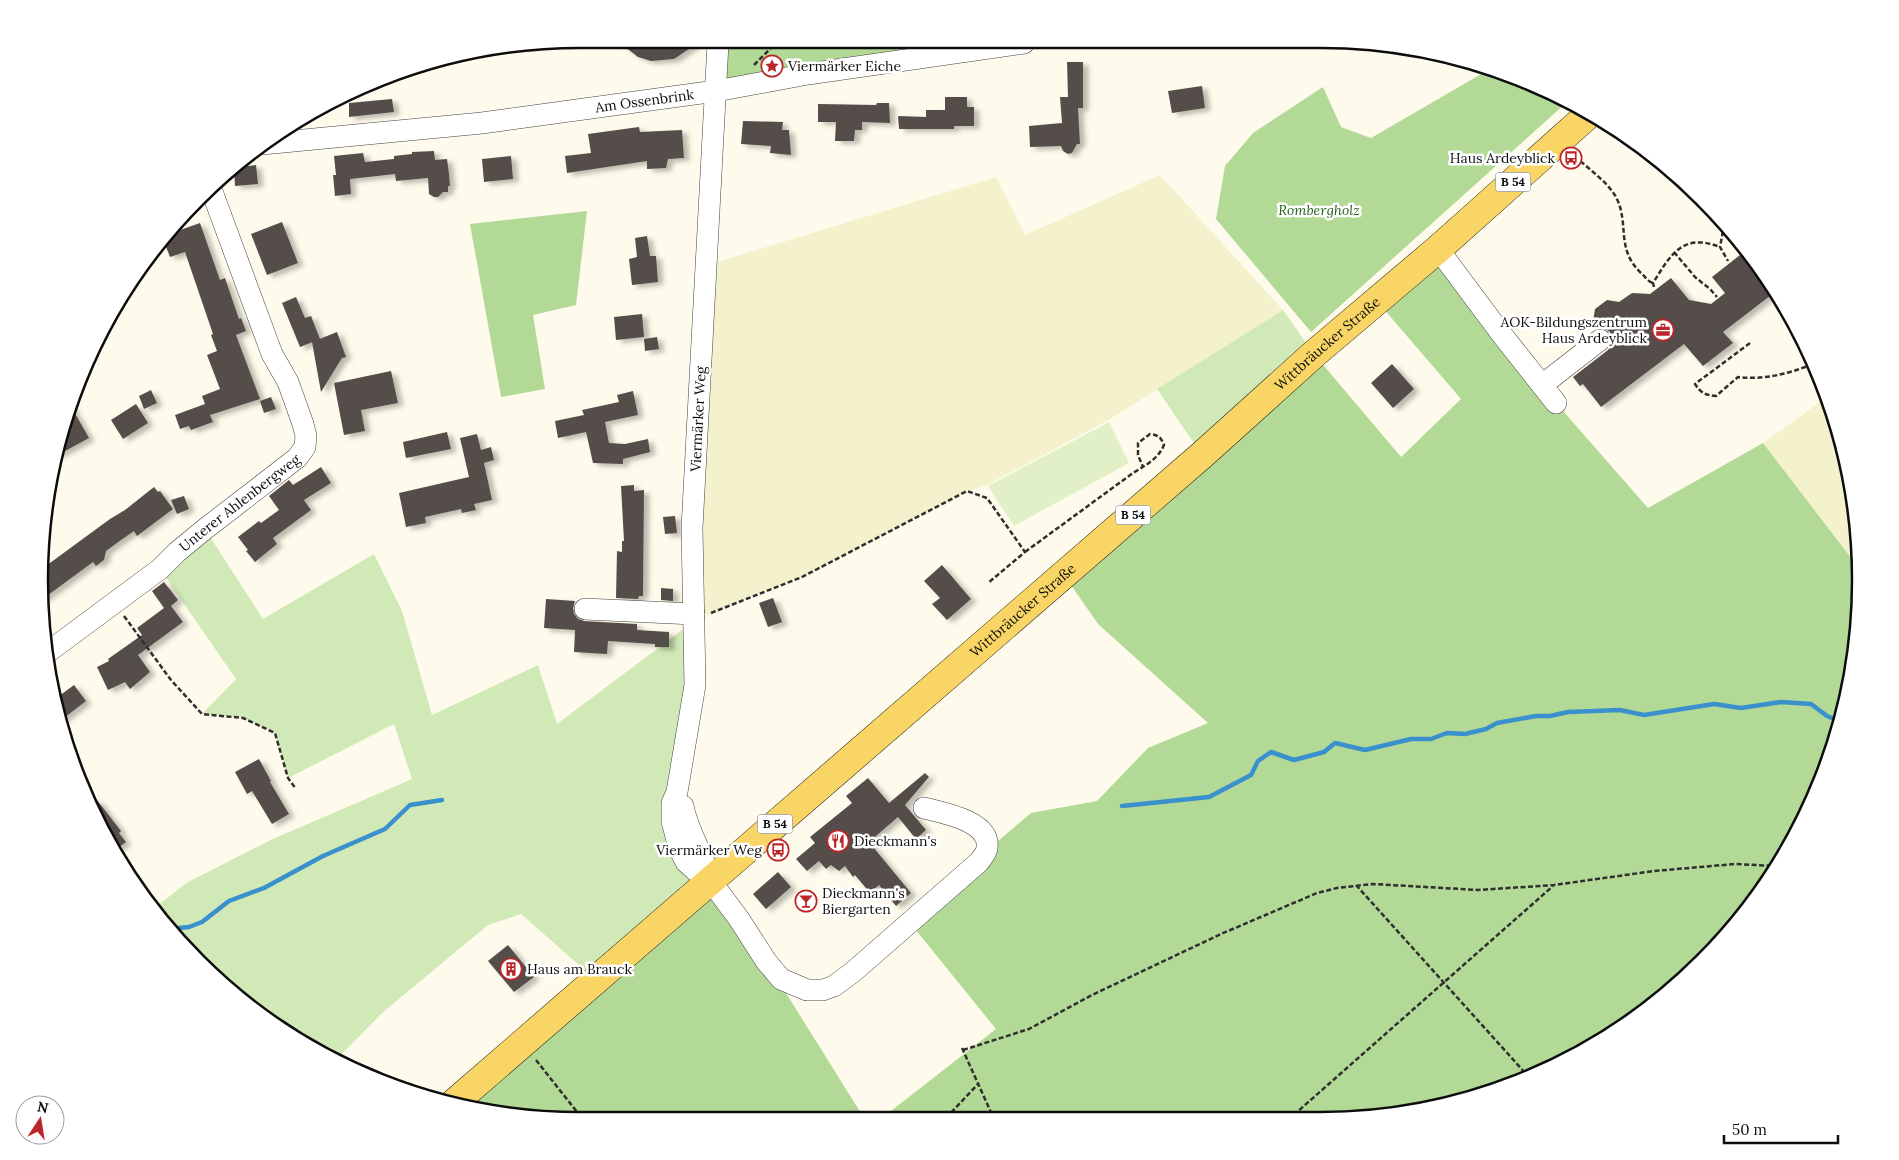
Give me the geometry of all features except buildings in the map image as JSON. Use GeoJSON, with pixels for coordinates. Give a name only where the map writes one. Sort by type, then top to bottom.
{"type":"FeatureCollection","features":[{"type":"Feature","properties":{"kind":"main road","name":"Wittbräucker Straße"},"geometry":{"type":"LineString","coordinates":[[459,1098],[1202,455],[1357,316],[1438,249],[1584,118]]}},
{"type":"Feature","properties":{"kind":"street","name":"Viermärker Weg"},"geometry":{"type":"LineString","coordinates":[[718,48],[692,528],[695,685],[677,792],[672,803],[672,820],[679,848],[686,862],[710,880],[739,919],[766,962],[781,979],[807,990],[823,990],[834,986],[853,972],[873,961],[899,940],[980,862],[987,848],[985,837],[976,824],[924,808]]}},
{"type":"Feature","properties":{"kind":"street","name":"Am Ossenbrink"},"geometry":{"type":"LineString","coordinates":[[277,143],[482,123],[716,90],[808,74],[989,48]]}},
{"type":"Feature","properties":{"kind":"street","name":"Unterer Ahlenbergweg"},"geometry":{"type":"LineString","coordinates":[[52,649],[160,569],[205,529],[297,458],[306,447],[306,436],[288,382],[272,354],[213,194]]}},
{"type":"Feature","properties":{"kind":"street"},"geometry":{"type":"LineString","coordinates":[[1438,249],[1556,403]]}},
{"type":"Feature","properties":{"kind":"street"},"geometry":{"type":"LineString","coordinates":[[1542,385],[1600,340]]}},
{"type":"Feature","properties":{"kind":"street"},"geometry":{"type":"LineString","coordinates":[[585,609],[694,618]]}},
{"type":"Feature","properties":{"kind":"path"},"geometry":{"type":"LineString","coordinates":[[1560,140],[1615,196],[1620,207],[1622,230],[1629,258],[1649,281],[1653,282]]}},
{"type":"Feature","properties":{"kind":"path"},"geometry":{"type":"LineString","coordinates":[[1720,247],[1723,234]]}},
{"type":"Feature","properties":{"kind":"path"},"geometry":{"type":"LineString","coordinates":[[1654,287],[1653,282],[1674,252],[1695,243],[1708,242],[1720,247],[1728,261]]}},
{"type":"Feature","properties":{"kind":"path"},"geometry":{"type":"LineString","coordinates":[[1674,252],[1695,277],[1717,297]]}},
{"type":"Feature","properties":{"kind":"path"},"geometry":{"type":"LineString","coordinates":[[1750,343],[1695,384],[1701,392],[1716,396],[1738,377],[1772,377],[1807,366]]}},
{"type":"Feature","properties":{"kind":"path"},"geometry":{"type":"LineString","coordinates":[[988,583],[1025,552],[1152,462],[1161,452],[1164,445],[1161,438],[1157,435],[1150,434],[1138,443],[1138,455],[1143,467]]}},
{"type":"Feature","properties":{"kind":"path"},"geometry":{"type":"LineString","coordinates":[[694,618],[802,577],[968,491],[987,498],[1025,552]]}},
{"type":"Feature","properties":{"kind":"path"},"geometry":{"type":"LineString","coordinates":[[114,603],[171,680],[202,714],[243,718],[275,733],[288,778],[296,789]]}},
{"type":"Feature","properties":{"kind":"path"},"geometry":{"type":"LineString","coordinates":[[991,1112],[963,1049],[1029,1029],[1092,995],[1221,934],[1317,893],[1337,888],[1373,884],[1478,890],[1554,885],[1654,871],[1735,864],[1768,866]]}},
{"type":"Feature","properties":{"kind":"path"},"geometry":{"type":"LineString","coordinates":[[1356,885],[1524,1072]]}},
{"type":"Feature","properties":{"kind":"path"},"geometry":{"type":"LineString","coordinates":[[1297,1112],[1554,885]]}},
{"type":"Feature","properties":{"kind":"path"},"geometry":{"type":"LineString","coordinates":[[522,1044],[577,1112]]}},
{"type":"Feature","properties":{"kind":"path"},"geometry":{"type":"LineString","coordinates":[[952,1112],[979,1084]]}},
{"type":"Feature","properties":{"kind":"shaded area"},"geometry":{"type":"Polygon","coordinates":[[[1160,175],[1283,310],[1107,421],[985,486],[967,491],[802,577],[694,621],[707,265],[996,177],[1025,235],[1160,175]]]}},
{"type":"Feature","properties":{"kind":"shaded area"},"geometry":{"type":"Polygon","coordinates":[[[1820,402],[1841,476],[1847,510],[1851,557],[1763,443],[1820,402]]]}},
{"type":"Feature","properties":{"kind":"green space"},"geometry":{"type":"Polygon","coordinates":[[[720,48],[939,48],[723,79],[720,48]]]}},
{"type":"Feature","properties":{"kind":"green space","name":"Rombergholz"},"geometry":{"type":"Polygon","coordinates":[[[1482,74],[1523,88],[1562,106],[1311,332],[1216,219],[1225,166],[1253,133],[1323,87],[1341,127],[1371,138],[1482,74]]]}},
{"type":"Feature","properties":{"kind":"green space"},"geometry":{"type":"Polygon","coordinates":[[[587,211],[576,305],[533,315],[545,389],[501,397],[470,224],[587,211]]]}},
{"type":"Feature","properties":{"kind":"green space"},"geometry":{"type":"Polygon","coordinates":[[[1438,249],[1556,403],[1648,508],[1763,443],[1851,557],[1852,580],[1847,650],[1833,718],[1811,784],[1797,816],[1780,846],[1762,876],[1719,931],[1696,957],[1643,1002],[1615,1023],[1555,1058],[1523,1072],[1457,1094],[1389,1108],[1354,1111],[890,1112],[996,1029],[915,929],[998,841],[1031,813],[1097,801],[1148,748],[1208,723],[1098,624],[1064,575],[1314,354],[1401,457],[1461,399],[1376,300],[1438,249]]]}},
{"type":"Feature","properties":{"kind":"green space"},"geometry":{"type":"Polygon","coordinates":[[[1283,310],[1314,354],[1202,455],[1157,389],[1283,310]]]}},
{"type":"Feature","properties":{"kind":"green space"},"geometry":{"type":"Polygon","coordinates":[[[1109,422],[1129,463],[1014,526],[988,486],[1109,422]]]}},
{"type":"Feature","properties":{"kind":"green space"},"geometry":{"type":"Polygon","coordinates":[[[205,529],[263,619],[374,554],[402,611],[432,715],[538,665],[557,724],[694,621],[678,777],[710,880],[596,980],[521,914],[488,925],[382,1013],[340,1056],[284,1023],[229,980],[203,957],[159,905],[188,882],[273,839],[412,779],[394,724],[288,778],[275,733],[243,718],[202,714],[236,679],[160,569],[205,529]]]}},
{"type":"Feature","properties":{"kind":"green space"},"geometry":{"type":"Polygon","coordinates":[[[710,880],[766,961],[860,1112],[545,1111],[510,1108],[459,1098],[710,880]]]}},
{"type":"Feature","properties":{"kind":"waterway"},"geometry":{"type":"LineString","coordinates":[[1122,806],[1209,797],[1251,775],[1258,761],[1271,752],[1294,760],[1324,752],[1335,743],[1365,750],[1411,739],[1431,739],[1447,733],[1465,734],[1486,729],[1497,723],[1568,712],[1620,710],[1644,715],[1714,704],[1741,708],[1781,702],[1811,704],[1833,719]]}},
{"type":"Feature","properties":{"kind":"waterway"},"geometry":{"type":"LineString","coordinates":[[178,928],[189,927],[202,922],[229,901],[264,888],[323,856],[385,829],[410,805],[442,800]]}},
{"type":"Feature","properties":{"kind":"place","name":"Viermärker Eiche"},"geometry":{"type":"Point","coordinates":[772,66]}},
{"type":"Feature","properties":{"kind":"place","name":"Haus Ardeyblick"},"geometry":{"type":"Point","coordinates":[1571,158]}},
{"type":"Feature","properties":{"kind":"place","name":"AOK-Bildungszentrum Haus Ardeyblick"},"geometry":{"type":"Point","coordinates":[1663,330]}},
{"type":"Feature","properties":{"kind":"place","name":"Dieckmann's"},"geometry":{"type":"Point","coordinates":[838,841]}},
{"type":"Feature","properties":{"kind":"place","name":"Viermärker Weg"},"geometry":{"type":"Point","coordinates":[778,850]}},
{"type":"Feature","properties":{"kind":"place","name":"Dieckmann's Biergarten"},"geometry":{"type":"Point","coordinates":[806,901]}},
{"type":"Feature","properties":{"kind":"place","name":"Haus am Brauck"},"geometry":{"type":"Point","coordinates":[511,969]}}]}
